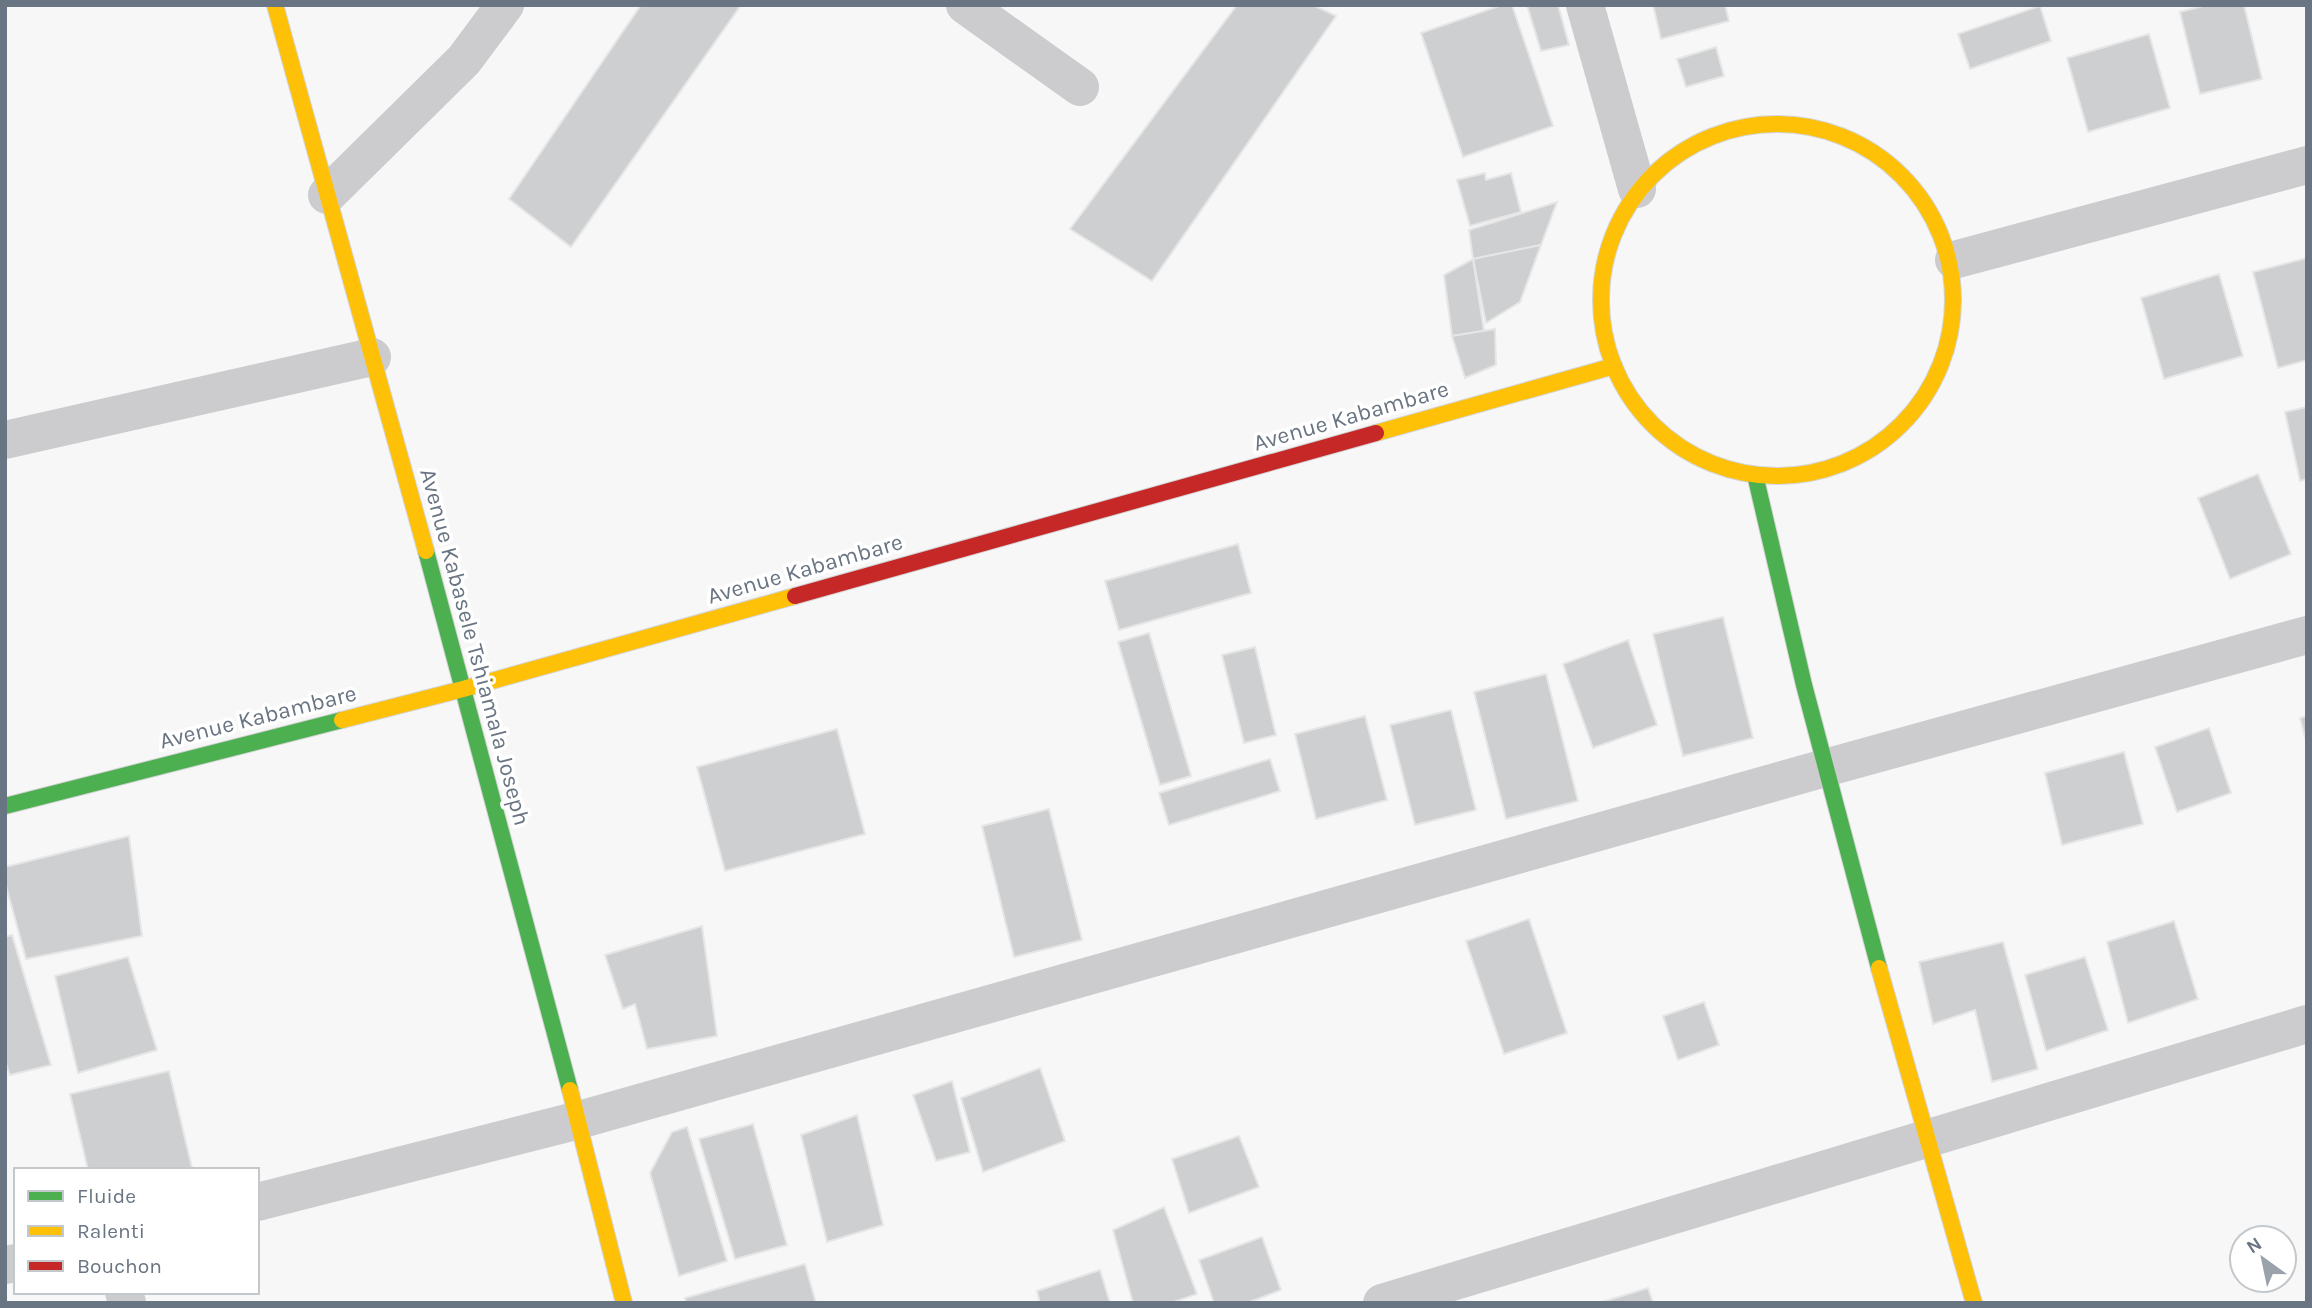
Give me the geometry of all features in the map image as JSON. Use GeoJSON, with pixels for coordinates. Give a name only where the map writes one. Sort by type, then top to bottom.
{"type":"FeatureCollection","features":[{"type":"Feature","properties":{"kind":"main road","name":"Avenue Kabasele Tshiamala Joseph"},"geometry":{"type":"LineString","coordinates":[[275,5],[579,1120],[624,1303]]}},
{"type":"Feature","properties":{"kind":"main road"},"geometry":{"type":"LineString","coordinates":[[1775,122],[1834,131],[1877,158],[1919,196],[1954,260],[1954,295],[1948,344],[1930,389],[1899,428],[1859,457],[1813,474],[1756,479],[1716,466],[1673,443],[1638,409],[1614,366],[1603,314],[1600,271],[1615,221],[1637,189],[1677,155],[1724,132],[1775,122]]}},
{"type":"Feature","properties":{"kind":"main road","name":"Avenue Kabambare"},"geometry":{"type":"LineString","coordinates":[[5,806],[463,689],[1614,366]]}},
{"type":"Feature","properties":{"kind":"main road"},"geometry":{"type":"LineString","coordinates":[[1756,479],[1779,588],[1825,768],[1925,1140],[1974,1303]]}},
{"type":"Feature","properties":{"kind":"street"},"geometry":{"type":"LineString","coordinates":[[327,195],[464,60],[505,5]]}},
{"type":"Feature","properties":{"kind":"street"},"geometry":{"type":"LineString","coordinates":[[965,5],[1080,87]]}},
{"type":"Feature","properties":{"kind":"street"},"geometry":{"type":"LineString","coordinates":[[1585,5],[1637,189]]}},
{"type":"Feature","properties":{"kind":"street"},"geometry":{"type":"LineString","coordinates":[[1954,260],[2307,165]]}},
{"type":"Feature","properties":{"kind":"street"},"geometry":{"type":"LineString","coordinates":[[5,440],[372,357]]}},
{"type":"Feature","properties":{"kind":"street"},"geometry":{"type":"LineString","coordinates":[[259,1201],[579,1120],[1825,768],[2307,635]]}},
{"type":"Feature","properties":{"kind":"street"},"geometry":{"type":"LineString","coordinates":[[1382,1303],[2307,1024]]}},
{"type":"Feature","properties":{"kind":"building"},"geometry":{"type":"Polygon","coordinates":[[[641,5],[741,5],[571,247],[509,199],[641,5]]]}},
{"type":"Feature","properties":{"kind":"building"},"geometry":{"type":"Polygon","coordinates":[[[1237,5],[1313,5],[1336,16],[1152,281],[1070,229],[1237,5]]]}},
{"type":"Feature","properties":{"kind":"building"},"geometry":{"type":"Polygon","coordinates":[[[1502,5],[1512,5],[1553,126],[1463,157],[1421,33],[1502,5]]]}},
{"type":"Feature","properties":{"kind":"building"},"geometry":{"type":"Polygon","coordinates":[[[1527,5],[1558,5],[1569,45],[1541,51],[1527,5]]]}},
{"type":"Feature","properties":{"kind":"building"},"geometry":{"type":"Polygon","coordinates":[[[1653,5],[1725,5],[1729,21],[1661,39],[1653,5]]]}},
{"type":"Feature","properties":{"kind":"building"},"geometry":{"type":"Polygon","coordinates":[[[2207,5],[2244,5],[2262,79],[2200,94],[2180,12],[2207,5]]]}},
{"type":"Feature","properties":{"kind":"building"},"geometry":{"type":"Polygon","coordinates":[[[2040,6],[2051,41],[1970,69],[1958,34],[2040,6]]]}},
{"type":"Feature","properties":{"kind":"building"},"geometry":{"type":"Polygon","coordinates":[[[2149,34],[2170,108],[2088,132],[2067,58],[2149,34]]]}},
{"type":"Feature","properties":{"kind":"building"},"geometry":{"type":"Polygon","coordinates":[[[1716,47],[1724,76],[1686,87],[1677,59],[1716,47]]]}},
{"type":"Feature","properties":{"kind":"building"},"geometry":{"type":"Polygon","coordinates":[[[1485,173],[1486,180],[1511,173],[1521,212],[1470,226],[1457,180],[1485,173]]]}},
{"type":"Feature","properties":{"kind":"building"},"geometry":{"type":"Polygon","coordinates":[[[1557,202],[1541,245],[1473,259],[1469,230],[1557,202]]]}},
{"type":"Feature","properties":{"kind":"building"},"geometry":{"type":"Polygon","coordinates":[[[1541,245],[1520,302],[1486,323],[1473,259],[1541,245]]]}},
{"type":"Feature","properties":{"kind":"building"},"geometry":{"type":"Polygon","coordinates":[[[2307,258],[2307,360],[2278,368],[2253,272],[2307,258]]]}},
{"type":"Feature","properties":{"kind":"building"},"geometry":{"type":"Polygon","coordinates":[[[1473,259],[1484,331],[1452,336],[1444,275],[1473,259]]]}},
{"type":"Feature","properties":{"kind":"building"},"geometry":{"type":"Polygon","coordinates":[[[2219,274],[2243,356],[2164,379],[2141,298],[2219,274]]]}},
{"type":"Feature","properties":{"kind":"building"},"geometry":{"type":"Polygon","coordinates":[[[1495,329],[1496,365],[1465,378],[1452,336],[1495,329]]]}},
{"type":"Feature","properties":{"kind":"building"},"geometry":{"type":"Polygon","coordinates":[[[2307,407],[2307,479],[2300,481],[2285,412],[2307,407]]]}},
{"type":"Feature","properties":{"kind":"building"},"geometry":{"type":"Polygon","coordinates":[[[2258,474],[2291,554],[2230,579],[2198,498],[2258,474]]]}},
{"type":"Feature","properties":{"kind":"building"},"geometry":{"type":"Polygon","coordinates":[[[1238,544],[1251,593],[1119,630],[1105,581],[1238,544]]]}},
{"type":"Feature","properties":{"kind":"building"},"geometry":{"type":"Polygon","coordinates":[[[1723,617],[1753,738],[1683,756],[1653,634],[1723,617]]]}},
{"type":"Feature","properties":{"kind":"building"},"geometry":{"type":"Polygon","coordinates":[[[1149,633],[1191,776],[1160,785],[1118,642],[1149,633]]]}},
{"type":"Feature","properties":{"kind":"building"},"geometry":{"type":"Polygon","coordinates":[[[1628,640],[1657,725],[1593,748],[1563,664],[1628,640]]]}},
{"type":"Feature","properties":{"kind":"building"},"geometry":{"type":"Polygon","coordinates":[[[1255,647],[1276,735],[1244,743],[1222,655],[1255,647]]]}},
{"type":"Feature","properties":{"kind":"building"},"geometry":{"type":"Polygon","coordinates":[[[1546,674],[1578,801],[1506,819],[1474,692],[1546,674]]]}},
{"type":"Feature","properties":{"kind":"building"},"geometry":{"type":"Polygon","coordinates":[[[1451,710],[1476,810],[1415,825],[1390,725],[1451,710]]]}},
{"type":"Feature","properties":{"kind":"building"},"geometry":{"type":"Polygon","coordinates":[[[1365,716],[1387,800],[1316,819],[1295,734],[1365,716]]]}},
{"type":"Feature","properties":{"kind":"building"},"geometry":{"type":"Polygon","coordinates":[[[2307,716],[2307,744],[2300,718],[2307,716]]]}},
{"type":"Feature","properties":{"kind":"building"},"geometry":{"type":"Polygon","coordinates":[[[2209,728],[2231,793],[2177,812],[2155,747],[2209,728]]]}},
{"type":"Feature","properties":{"kind":"building"},"geometry":{"type":"Polygon","coordinates":[[[837,729],[865,834],[725,871],[697,767],[837,729]]]}},
{"type":"Feature","properties":{"kind":"building"},"geometry":{"type":"Polygon","coordinates":[[[2124,752],[2143,824],[2062,845],[2045,773],[2124,752]]]}},
{"type":"Feature","properties":{"kind":"building"},"geometry":{"type":"Polygon","coordinates":[[[1270,759],[1280,791],[1169,825],[1159,793],[1270,759]]]}},
{"type":"Feature","properties":{"kind":"building"},"geometry":{"type":"Polygon","coordinates":[[[1049,809],[1082,940],[1014,957],[982,826],[1049,809]]]}},
{"type":"Feature","properties":{"kind":"building"},"geometry":{"type":"Polygon","coordinates":[[[129,836],[142,936],[26,959],[5,882],[5,867],[129,836]]]}},
{"type":"Feature","properties":{"kind":"building"},"geometry":{"type":"Polygon","coordinates":[[[1529,919],[1567,1033],[1504,1054],[1466,941],[1529,919]]]}},
{"type":"Feature","properties":{"kind":"building"},"geometry":{"type":"Polygon","coordinates":[[[2174,921],[2198,999],[2128,1023],[2107,942],[2174,921]]]}},
{"type":"Feature","properties":{"kind":"building"},"geometry":{"type":"Polygon","coordinates":[[[702,926],[717,1036],[647,1049],[635,1004],[623,1009],[605,955],[702,926]]]}},
{"type":"Feature","properties":{"kind":"building"},"geometry":{"type":"Polygon","coordinates":[[[12,935],[51,1065],[10,1075],[5,1061],[5,937],[12,935]]]}},
{"type":"Feature","properties":{"kind":"building"},"geometry":{"type":"Polygon","coordinates":[[[2003,942],[2038,1069],[1992,1082],[1975,1010],[1933,1024],[1919,962],[2003,942]]]}},
{"type":"Feature","properties":{"kind":"building"},"geometry":{"type":"Polygon","coordinates":[[[128,957],[157,1050],[78,1073],[55,976],[128,957]]]}},
{"type":"Feature","properties":{"kind":"building"},"geometry":{"type":"Polygon","coordinates":[[[2085,957],[2108,1030],[2046,1051],[2025,975],[2085,957]]]}},
{"type":"Feature","properties":{"kind":"building"},"geometry":{"type":"Polygon","coordinates":[[[1704,1002],[1719,1045],[1678,1060],[1663,1016],[1704,1002]]]}},
{"type":"Feature","properties":{"kind":"building"},"geometry":{"type":"Polygon","coordinates":[[[1040,1068],[1065,1141],[983,1172],[961,1098],[1040,1068]]]}},
{"type":"Feature","properties":{"kind":"building"},"geometry":{"type":"Polygon","coordinates":[[[169,1071],[192,1168],[88,1168],[70,1094],[169,1071]]]}},
{"type":"Feature","properties":{"kind":"building"},"geometry":{"type":"Polygon","coordinates":[[[952,1081],[970,1152],[936,1161],[913,1095],[952,1081]]]}},
{"type":"Feature","properties":{"kind":"building"},"geometry":{"type":"Polygon","coordinates":[[[857,1115],[883,1225],[827,1242],[801,1135],[857,1115]]]}},
{"type":"Feature","properties":{"kind":"building"},"geometry":{"type":"Polygon","coordinates":[[[753,1124],[787,1245],[735,1259],[699,1139],[753,1124]]]}},
{"type":"Feature","properties":{"kind":"building"},"geometry":{"type":"Polygon","coordinates":[[[687,1127],[727,1261],[679,1276],[650,1173],[672,1132],[687,1127]]]}},
{"type":"Feature","properties":{"kind":"building"},"geometry":{"type":"Polygon","coordinates":[[[1239,1136],[1259,1187],[1189,1213],[1172,1159],[1239,1136]]]}},
{"type":"Feature","properties":{"kind":"building"},"geometry":{"type":"Polygon","coordinates":[[[1164,1207],[1197,1294],[1171,1303],[1133,1303],[1113,1230],[1164,1207]]]}},
{"type":"Feature","properties":{"kind":"building"},"geometry":{"type":"Polygon","coordinates":[[[1262,1237],[1281,1290],[1247,1303],[1214,1303],[1199,1260],[1262,1237]]]}},
{"type":"Feature","properties":{"kind":"building"},"geometry":{"type":"Polygon","coordinates":[[[805,1264],[816,1303],[686,1303],[685,1298],[805,1264]]]}},
{"type":"Feature","properties":{"kind":"building"},"geometry":{"type":"Polygon","coordinates":[[[1100,1270],[1110,1303],[1040,1303],[1037,1291],[1100,1270]]]}},
{"type":"Feature","properties":{"kind":"building"},"geometry":{"type":"Polygon","coordinates":[[[1648,1288],[1653,1303],[1599,1303],[1648,1288]]]}},
{"type":"Feature","properties":{"kind":"traffic: fast"},"geometry":{"type":"LineString","coordinates":[[1756,479],[1804,685],[1879,968]]}},
{"type":"Feature","properties":{"kind":"traffic: fast"},"geometry":{"type":"LineString","coordinates":[[426,551],[570,1090]]}},
{"type":"Feature","properties":{"kind":"traffic: fast"},"geometry":{"type":"LineString","coordinates":[[5,806],[342,720]]}},
{"type":"Feature","properties":{"kind":"traffic: slow"},"geometry":{"type":"LineString","coordinates":[[275,5],[426,551]]}},
{"type":"Feature","properties":{"kind":"traffic: slow"},"geometry":{"type":"LineString","coordinates":[[1777,124],[1811,127],[1844,137],[1889,164],[1913,188],[1940,233],[1950,266],[1953,300],[1950,334],[1940,367],[1913,412],[1889,436],[1844,463],[1811,473],[1777,476],[1743,473],[1710,463],[1665,436],[1641,412],[1614,367],[1604,334],[1601,300],[1604,266],[1614,233],[1641,188],[1665,164],[1710,137],[1743,127],[1777,124]]}},
{"type":"Feature","properties":{"kind":"traffic: slow"},"geometry":{"type":"LineString","coordinates":[[1376,433],[1614,366]]}},
{"type":"Feature","properties":{"kind":"traffic: slow"},"geometry":{"type":"LineString","coordinates":[[342,720],[795,596]]}},
{"type":"Feature","properties":{"kind":"traffic: slow"},"geometry":{"type":"LineString","coordinates":[[1879,968],[1974,1303]]}},
{"type":"Feature","properties":{"kind":"traffic: slow"},"geometry":{"type":"LineString","coordinates":[[570,1090],[624,1303]]}},
{"type":"Feature","properties":{"kind":"traffic: jam"},"geometry":{"type":"LineString","coordinates":[[795,596],[1376,433]]}}]}
